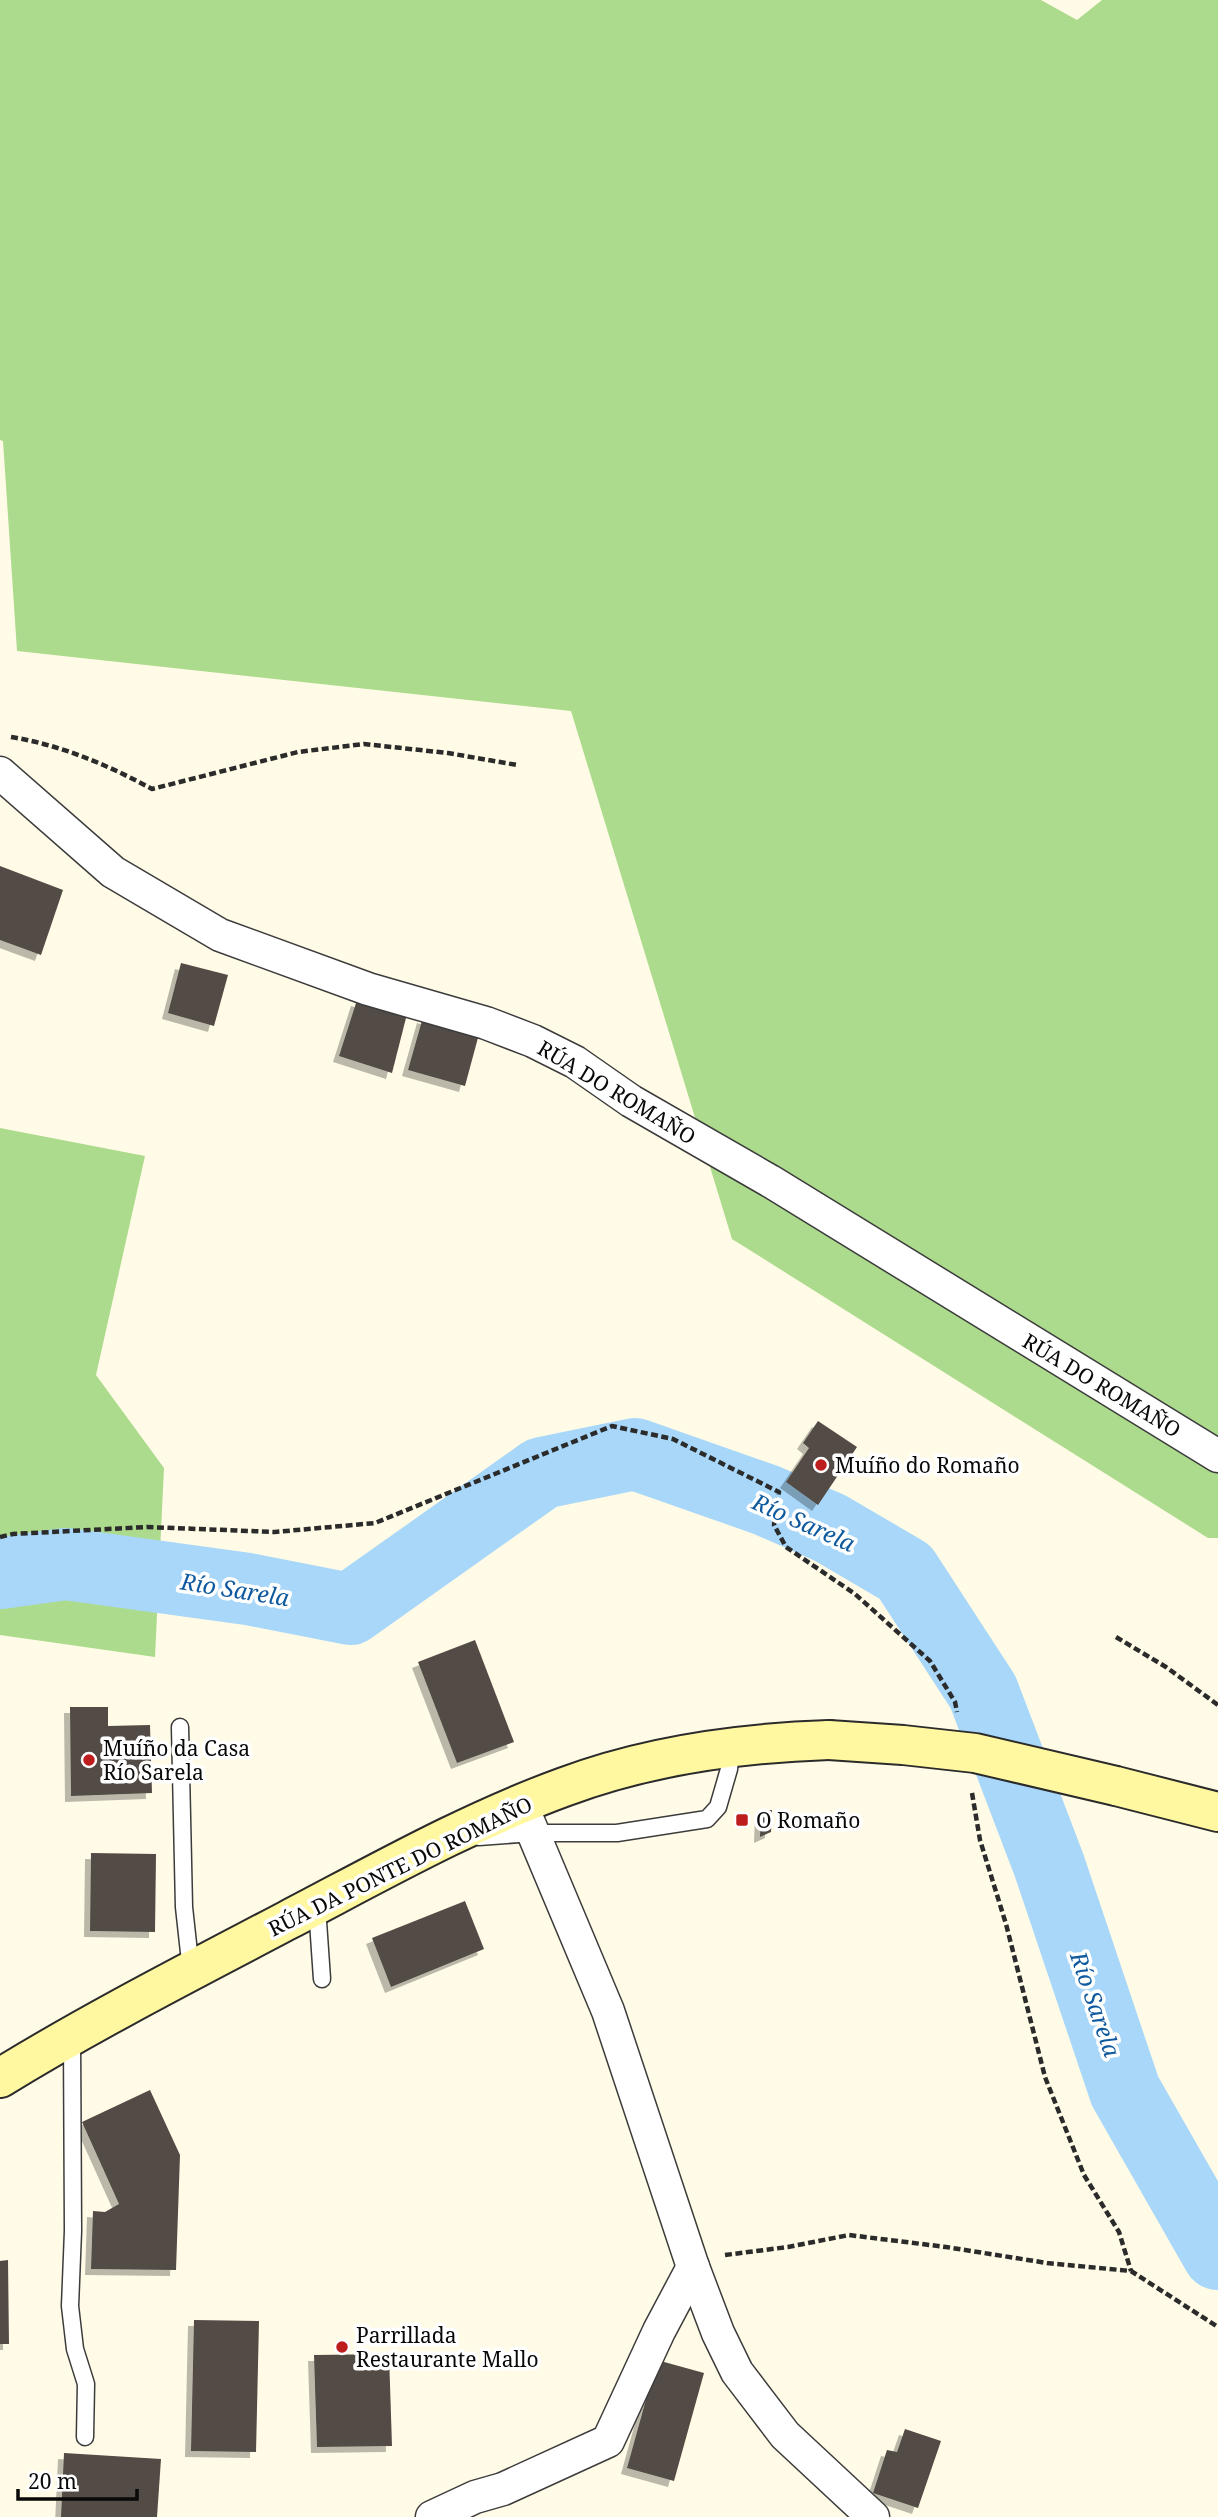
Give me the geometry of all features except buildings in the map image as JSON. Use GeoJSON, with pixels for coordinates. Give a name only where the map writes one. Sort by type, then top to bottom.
{"type":"FeatureCollection","features":[{"type":"Feature","properties":{"kind":"main road","name":"RÚA DA PONTE DO ROMAÑO"},"geometry":{"type":"LineString","coordinates":[[0,2078],[191,1971],[435,1844],[527,1818],[567,1786],[643,1763],[732,1746],[829,1740],[903,1745],[975,1753],[1218,1812]]}},
{"type":"Feature","properties":{"kind":"street","name":"RÚA DO ROMAÑO"},"geometry":{"type":"LineString","coordinates":[[0,773],[113,872],[220,935],[368,989],[486,1023],[533,1041],[575,1062],[631,1101],[770,1181],[1218,1456]]}},
{"type":"Feature","properties":{"kind":"street"},"geometry":{"type":"LineString","coordinates":[[527,1818],[608,2011],[693,2267],[718,2333],[737,2372],[785,2434],[873,2517]]}},
{"type":"Feature","properties":{"kind":"street"},"geometry":{"type":"LineString","coordinates":[[445,2514],[475,2497],[503,2489],[608,2441],[659,2330],[693,2267]]}},
{"type":"Feature","properties":{"kind":"lane"},"geometry":{"type":"LineString","coordinates":[[180,1727],[184,1907],[191,1971]]}},
{"type":"Feature","properties":{"kind":"lane"},"geometry":{"type":"LineString","coordinates":[[527,1818],[617,1833],[708,1819],[718,1807],[729,1769],[732,1746]]}},
{"type":"Feature","properties":{"kind":"lane"},"geometry":{"type":"LineString","coordinates":[[317,1905],[322,1979]]}},
{"type":"Feature","properties":{"kind":"lane"},"geometry":{"type":"LineString","coordinates":[[72,2036],[73,2231],[70,2306],[75,2349],[86,2384],[85,2437]]}},
{"type":"Feature","properties":{"kind":"path"},"geometry":{"type":"LineString","coordinates":[[0,735],[26,739],[110,766],[152,789],[298,751],[363,744],[517,765]]}},
{"type":"Feature","properties":{"kind":"path"},"geometry":{"type":"LineString","coordinates":[[0,1536],[148,1527],[275,1532],[375,1523],[612,1426],[673,1439],[779,1492],[774,1525],[786,1547],[855,1594],[930,1661],[955,1702],[957,1716]]}},
{"type":"Feature","properties":{"kind":"path"},"geometry":{"type":"LineString","coordinates":[[1116,1637],[1167,1667],[1218,1705]]}},
{"type":"Feature","properties":{"kind":"path"},"geometry":{"type":"LineString","coordinates":[[970,1785],[980,1840],[1006,1924],[1045,2077],[1084,2175],[1119,2232],[1131,2270]]}},
{"type":"Feature","properties":{"kind":"path"},"geometry":{"type":"LineString","coordinates":[[693,2267],[725,2255],[788,2247],[849,2235],[1047,2263],[1131,2270],[1218,2327]]}},
{"type":"Feature","properties":{"kind":"green space"},"geometry":{"type":"Polygon","coordinates":[[[0,0],[1041,0],[1077,20],[1102,0],[1218,0],[1218,1538],[1208,1538],[732,1239],[571,711],[17,651],[3,441],[0,440],[0,0]]]}},
{"type":"Feature","properties":{"kind":"green space"},"geometry":{"type":"Polygon","coordinates":[[[0,1128],[145,1156],[96,1375],[164,1468],[155,1657],[0,1635],[0,1128]]]}},
{"type":"Feature","properties":{"kind":"waterway","name":"Río Sarela"},"geometry":{"type":"LineString","coordinates":[[0,1573],[66,1564],[248,1589],[350,1609],[542,1473],[635,1454],[766,1500],[830,1528],[905,1572],[983,1692],[1049,1865],[1125,2091],[1218,2254]]}},
{"type":"Feature","properties":{"kind":"place","name":"Muíño do Romaño"},"geometry":{"type":"Point","coordinates":[821,1465]}},
{"type":"Feature","properties":{"kind":"place","name":"Muíño da Casa Río Sarela"},"geometry":{"type":"Point","coordinates":[89,1760]}},
{"type":"Feature","properties":{"kind":"place","name":"O Romaño"},"geometry":{"type":"Point","coordinates":[742,1820]}},
{"type":"Feature","properties":{"kind":"place","name":"Parrillada Restaurante Mallo"},"geometry":{"type":"Point","coordinates":[342,2347]}}]}
